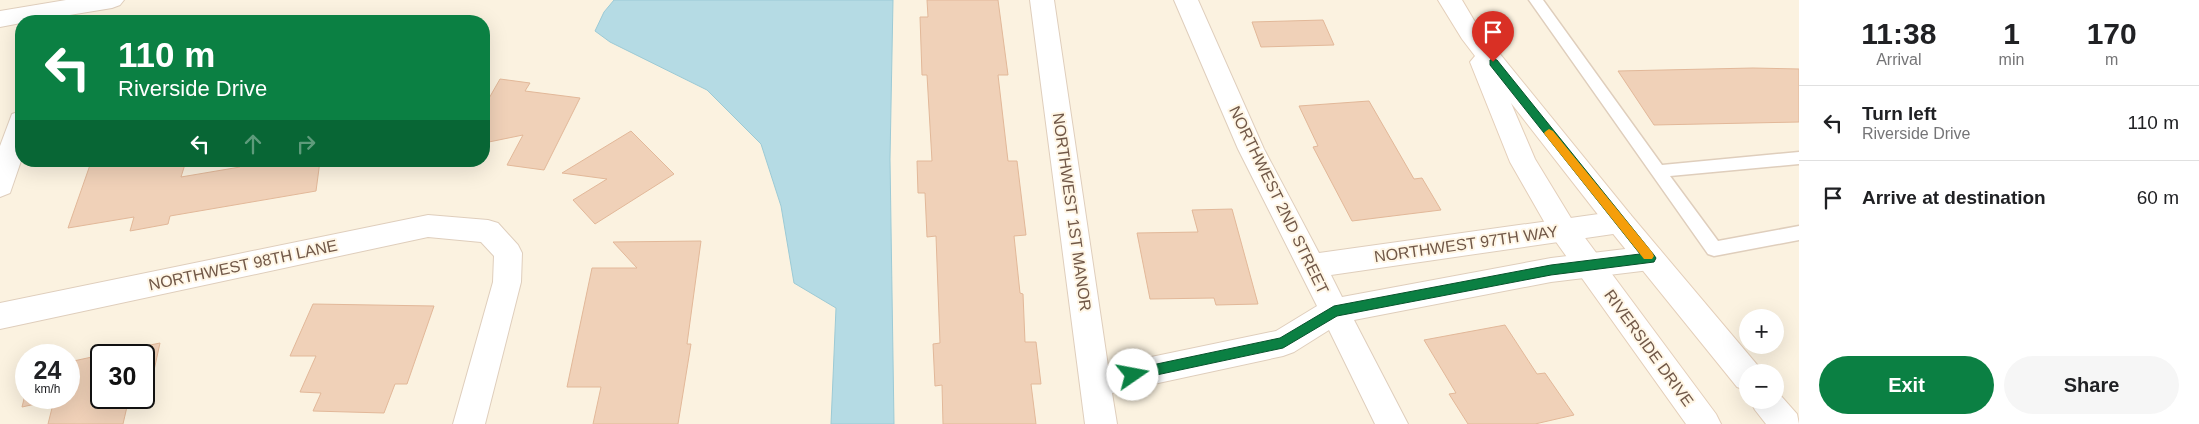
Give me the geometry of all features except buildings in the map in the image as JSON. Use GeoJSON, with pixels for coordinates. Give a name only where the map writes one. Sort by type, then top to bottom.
{"type":"FeatureCollection","features":[{"type":"Feature","properties":{"kind":"street"},"geometry":{"type":"LineString","coordinates":[[22,15],[112,0]]}},
{"type":"Feature","properties":{"kind":"street","name":"NORTHWEST 1ST MANOR"},"geometry":{"type":"LineString","coordinates":[[1042,0],[1101,424]]}},
{"type":"Feature","properties":{"kind":"street","name":"NORTHWEST 2ND STREET"},"geometry":{"type":"LineString","coordinates":[[1186,0],[1251,149],[1392,424]]}},
{"type":"Feature","properties":{"kind":"street","name":"RIVERSIDE DRIVE"},"geometry":{"type":"LineString","coordinates":[[1450,0],[1470,33],[1620,222],[1739,366]]}},
{"type":"Feature","properties":{"kind":"street"},"geometry":{"type":"LineString","coordinates":[[0,18],[15,16]]}},
{"type":"Feature","properties":{"kind":"street","name":"RIVERSIDE DRIVE"},"geometry":{"type":"LineString","coordinates":[[1470,33],[1523,162],[1564,230],[1589,266],[1705,424]]}},
{"type":"Feature","properties":{"kind":"street"},"geometry":{"type":"LineString","coordinates":[[0,186],[15,140]]}},
{"type":"Feature","properties":{"kind":"street","name":"NORTHWEST 97TH WAY"},"geometry":{"type":"LineString","coordinates":[[1312,266],[1620,222]]}},
{"type":"Feature","properties":{"kind":"street","name":"NORTHWEST 98TH LANE"},"geometry":{"type":"LineString","coordinates":[[0,316],[428,226],[488,230],[508,253],[507,282],[469,424]]}},
{"type":"Feature","properties":{"kind":"street"},"geometry":{"type":"LineString","coordinates":[[1095,383],[1283,343],[1334,311],[1551,270],[1650,258]]}},
{"type":"Feature","properties":{"kind":"street"},"geometry":{"type":"LineString","coordinates":[[1774,409],[1786,424]]}},
{"type":"Feature","properties":{"kind":"lane"},"geometry":{"type":"LineString","coordinates":[[1536,0],[1714,249],[1799,233]]}},
{"type":"Feature","properties":{"kind":"lane"},"geometry":{"type":"LineString","coordinates":[[1658,171],[1799,158]]}},
{"type":"Feature","properties":{"kind":"water"},"geometry":{"type":"Polygon","coordinates":[[[614,0],[893,0],[890,159],[894,424],[831,424],[836,308],[794,283],[781,206],[761,144],[707,90],[610,42],[595,31],[604,12],[614,0]]]}},
{"type":"Feature","properties":{"kind":"slow traffic"},"geometry":{"type":"LineString","coordinates":[[1549,133],[1648,256]]}},
{"type":"Feature","properties":{"kind":"route"},"geometry":{"type":"LineString","coordinates":[[1133,375],[1283,343],[1334,311],[1551,270],[1650,258],[1493,62]]}}]}
